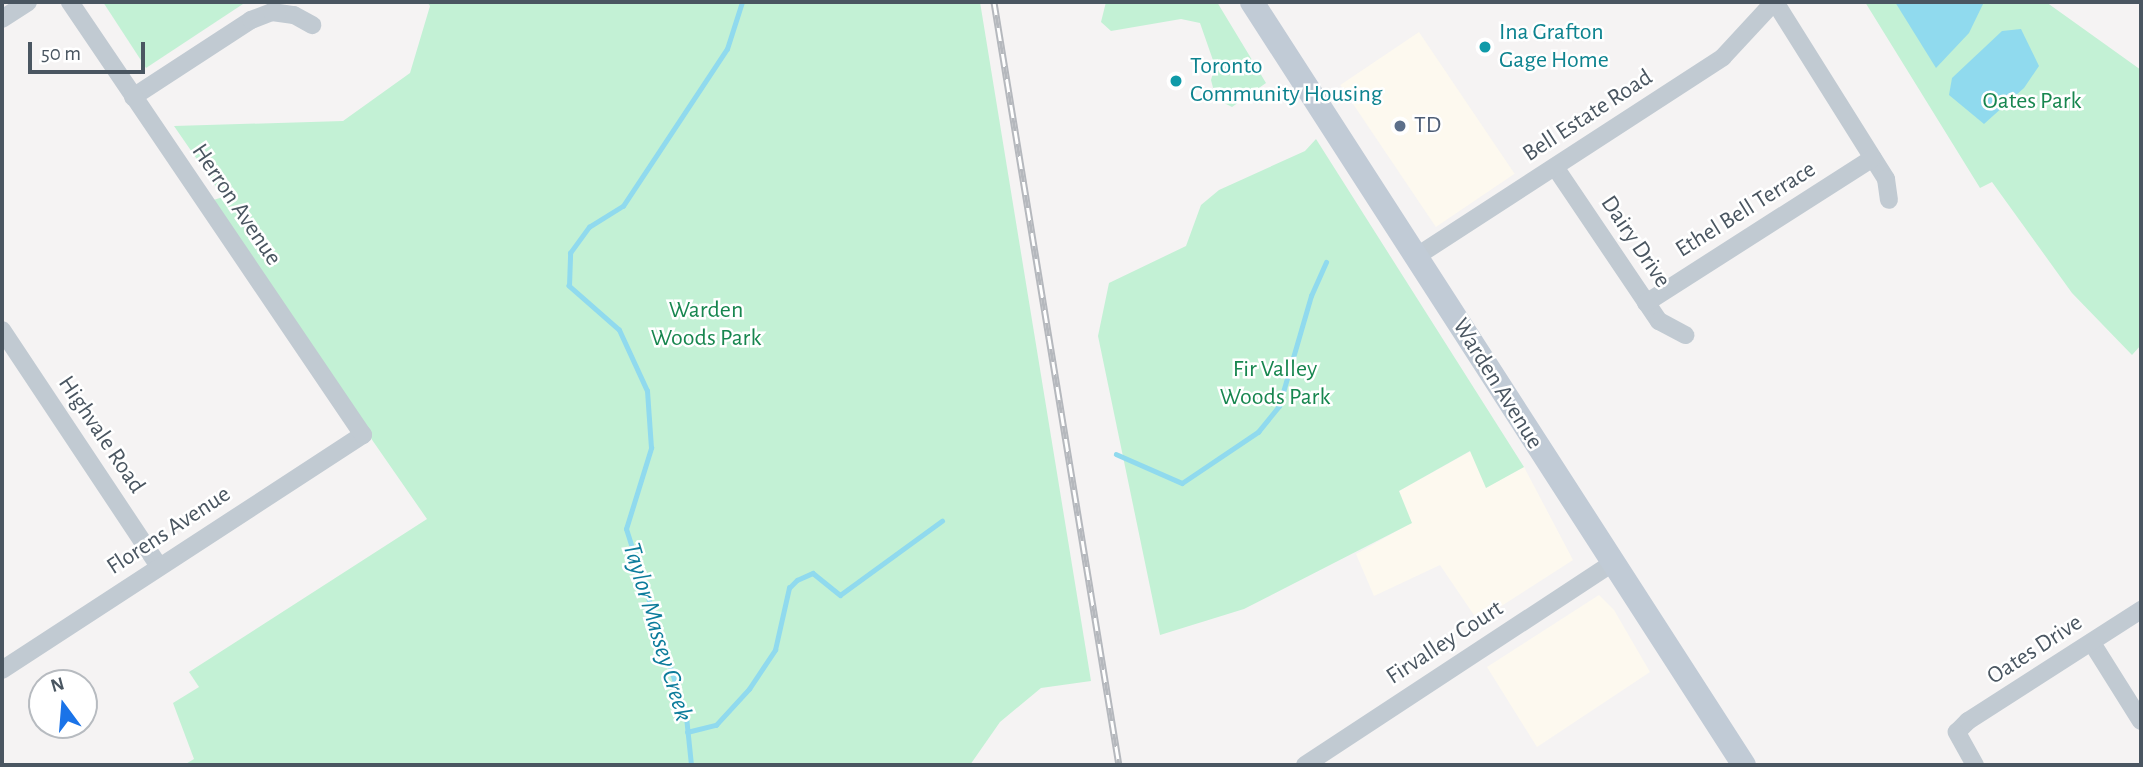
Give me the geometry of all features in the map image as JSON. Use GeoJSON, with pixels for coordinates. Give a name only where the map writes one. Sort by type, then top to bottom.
{"type":"FeatureCollection","features":[{"type":"Feature","properties":{"kind":"main road","name":"Warden Avenue"},"geometry":{"type":"LineString","coordinates":[[1252,2],[1744,765]]}},
{"type":"Feature","properties":{"kind":"street"},"geometry":{"type":"LineString","coordinates":[[2,19],[29,2]]}},
{"type":"Feature","properties":{"kind":"street","name":"Herron Avenue"},"geometry":{"type":"LineString","coordinates":[[70,2],[363,435]]}},
{"type":"Feature","properties":{"kind":"street"},"geometry":{"type":"LineString","coordinates":[[1775,2],[1873,158],[1885,179],[1889,201]]}},
{"type":"Feature","properties":{"kind":"street","name":"Bell Estate Road"},"geometry":{"type":"LineString","coordinates":[[1417,256],[1723,57],[1775,2]]}},
{"type":"Feature","properties":{"kind":"street"},"geometry":{"type":"LineString","coordinates":[[133,97],[251,20],[272,12],[294,15],[312,25]]}},
{"type":"Feature","properties":{"kind":"street","name":"Ethel Bell Terrace"},"geometry":{"type":"LineString","coordinates":[[1646,303],[1873,158]]}},
{"type":"Feature","properties":{"kind":"street","name":"Dairy Drive"},"geometry":{"type":"LineString","coordinates":[[1555,167],[1659,321],[1685,335]]}},
{"type":"Feature","properties":{"kind":"street","name":"Highvale Road"},"geometry":{"type":"LineString","coordinates":[[2,330],[159,566]]}},
{"type":"Feature","properties":{"kind":"street","name":"Florens Avenue"},"geometry":{"type":"LineString","coordinates":[[2,670],[363,435]]}},
{"type":"Feature","properties":{"kind":"street","name":"Firvalley Court"},"geometry":{"type":"LineString","coordinates":[[1305,765],[1612,563]]}},
{"type":"Feature","properties":{"kind":"street","name":"Oates Drive"},"geometry":{"type":"LineString","coordinates":[[1975,765],[1957,732],[2141,610]]}},
{"type":"Feature","properties":{"kind":"street"},"geometry":{"type":"LineString","coordinates":[[2092,643],[2141,721]]}},
{"type":"Feature","properties":{"kind":"shaded area"},"geometry":{"type":"Polygon","coordinates":[[[1419,32],[1515,174],[1436,227],[1340,85],[1419,32]]]}},
{"type":"Feature","properties":{"kind":"shaded area"},"geometry":{"type":"Polygon","coordinates":[[[1471,451],[1487,487],[1524,467],[1573,560],[1478,621],[1440,565],[1374,596],[1356,554],[1411,523],[1399,491],[1471,451]]]}},
{"type":"Feature","properties":{"kind":"shaded area"},"geometry":{"type":"Polygon","coordinates":[[[1599,595],[1614,610],[1650,672],[1537,747],[1487,667],[1599,595]]]}},
{"type":"Feature","properties":{"kind":"green space"},"geometry":{"type":"Polygon","coordinates":[[[103,2],[246,2],[146,68],[103,2]]]}},
{"type":"Feature","properties":{"kind":"green space","name":"Warden Woods Park"},"geometry":{"type":"Polygon","coordinates":[[[427,2],[980,2],[1091,681],[1041,688],[1000,722],[970,765],[184,765],[194,759],[173,703],[199,687],[189,672],[427,519],[207,202],[223,197],[174,126],[343,121],[410,73],[430,6],[427,2]]]}},
{"type":"Feature","properties":{"kind":"green space"},"geometry":{"type":"Polygon","coordinates":[[[1106,2],[1217,2],[1266,83],[1232,107],[1216,99],[1211,80],[1215,66],[1200,23],[1181,19],[1111,31],[1101,22],[1106,2]]]}},
{"type":"Feature","properties":{"kind":"green space","name":"Oates Park"},"geometry":{"type":"Polygon","coordinates":[[[1865,2],[2046,2],[2141,70],[2141,345],[2132,355],[2072,293],[1992,182],[1980,188],[1865,2]]]}},
{"type":"Feature","properties":{"kind":"green space","name":"Fir Valley Woods Park"},"geometry":{"type":"Polygon","coordinates":[[[1316,139],[1524,467],[1486,488],[1470,451],[1399,491],[1412,523],[1244,609],[1160,635],[1098,336],[1109,283],[1186,246],[1201,205],[1219,190],[1305,151],[1316,139]]]}},
{"type":"Feature","properties":{"kind":"water"},"geometry":{"type":"Polygon","coordinates":[[[1895,2],[1984,2],[1969,33],[1936,68],[1895,2]]]}},
{"type":"Feature","properties":{"kind":"water"},"geometry":{"type":"Polygon","coordinates":[[[2021,29],[2039,66],[2024,88],[1984,124],[1949,95],[1952,78],[2002,31],[2021,29]]]}},
{"type":"Feature","properties":{"kind":"waterway","name":"Taylor Massey Creek"},"geometry":{"type":"LineString","coordinates":[[691,765],[686,717],[626,529],[651,448],[647,391],[619,330],[569,286],[570,253],[589,227],[623,206],[727,49],[742,2]]}},
{"type":"Feature","properties":{"kind":"waterway"},"geometry":{"type":"LineString","coordinates":[[1116,454],[1182,483],[1258,432],[1279,406],[1311,296],[1326,262]]}},
{"type":"Feature","properties":{"kind":"waterway"},"geometry":{"type":"LineString","coordinates":[[687,732],[716,725],[749,689],[775,650],[789,588],[797,580],[813,573],[840,595],[942,521]]}},
{"type":"Feature","properties":{"kind":"railway"},"geometry":{"type":"LineString","coordinates":[[994,2],[1119,765]]}},
{"type":"Feature","properties":{"kind":"place","name":"Ina Grafton Gage Home"},"geometry":{"type":"Point","coordinates":[1485,47]}},
{"type":"Feature","properties":{"kind":"place","name":"Toronto Community Housing"},"geometry":{"type":"Point","coordinates":[1176,81]}},
{"type":"Feature","properties":{"kind":"place","name":"TD"},"geometry":{"type":"Point","coordinates":[1400,126]}}]}
